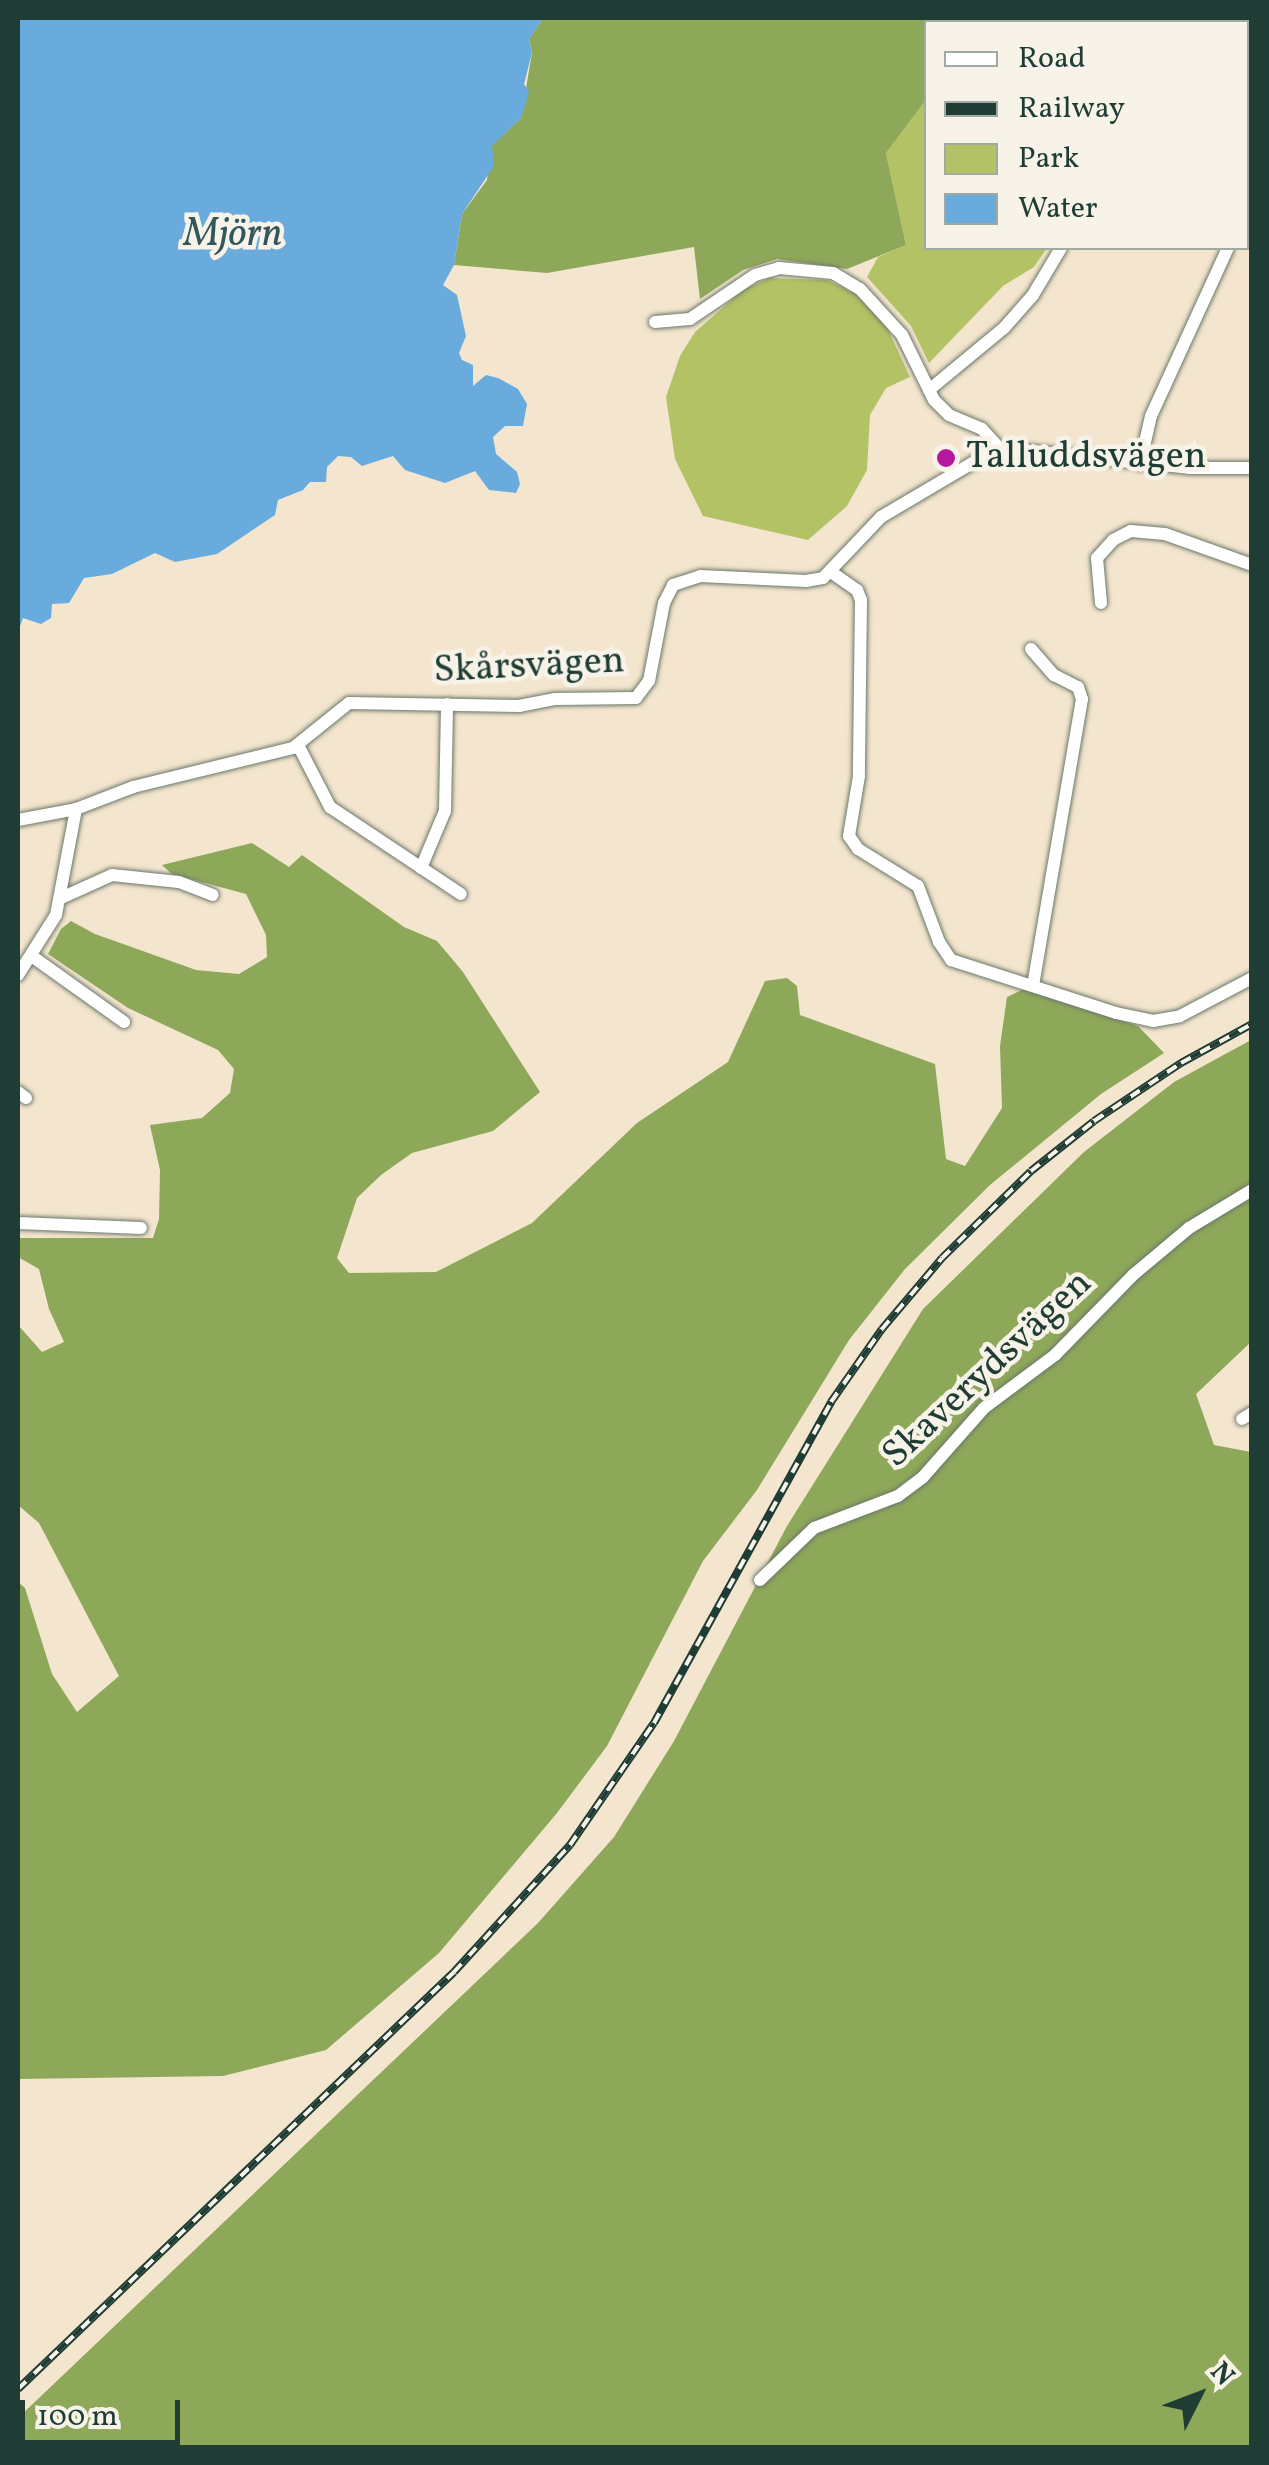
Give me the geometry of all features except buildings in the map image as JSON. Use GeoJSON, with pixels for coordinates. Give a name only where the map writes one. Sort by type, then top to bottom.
{"type":"FeatureCollection","features":[{"type":"Feature","properties":{"kind":"street"},"geometry":{"type":"LineString","coordinates":[[929,390],[1004,328],[1033,295],[1060,250]]}},
{"type":"Feature","properties":{"kind":"street"},"geometry":{"type":"LineString","coordinates":[[1140,464],[1152,416],[1227,250]]}},
{"type":"Feature","properties":{"kind":"street"},"geometry":{"type":"LineString","coordinates":[[655,322],[690,318],[755,275],[778,268],[833,273],[860,289],[893,324],[912,351],[929,390],[950,415],[982,429],[1000,449]]}},
{"type":"Feature","properties":{"kind":"street"},"geometry":{"type":"LineString","coordinates":[[1252,468],[1140,464],[1000,449],[881,517],[831,572],[857,590],[861,600],[859,776],[849,828],[852,844],[918,886],[939,942],[951,960],[1116,1014],[1166,1022],[1252,978]]}},
{"type":"Feature","properties":{"kind":"street"},"geometry":{"type":"LineString","coordinates":[[1101,602],[1097,558],[1113,540],[1131,530],[1165,534],[1252,566]]}},
{"type":"Feature","properties":{"kind":"street","name":"Skårsvägen"},"geometry":{"type":"LineString","coordinates":[[18,820],[76,809],[134,787],[228,767],[298,745],[348,703],[630,700],[642,694],[649,681],[664,603],[672,585],[700,576],[806,581],[831,572]]}},
{"type":"Feature","properties":{"kind":"street"},"geometry":{"type":"LineString","coordinates":[[1032,649],[1054,675],[1078,688],[1082,698],[1033,985]]}},
{"type":"Feature","properties":{"kind":"street"},"geometry":{"type":"LineString","coordinates":[[421,868],[445,811],[447,704]]}},
{"type":"Feature","properties":{"kind":"street"},"geometry":{"type":"LineString","coordinates":[[298,745],[330,808],[461,894]]}},
{"type":"Feature","properties":{"kind":"street"},"geometry":{"type":"LineString","coordinates":[[18,975],[33,957],[62,898],[76,809]]}},
{"type":"Feature","properties":{"kind":"street"},"geometry":{"type":"LineString","coordinates":[[62,898],[112,875],[179,882],[214,894]]}},
{"type":"Feature","properties":{"kind":"street"},"geometry":{"type":"LineString","coordinates":[[33,957],[124,1022]]}},
{"type":"Feature","properties":{"kind":"street","name":"Skaverydsvägen"},"geometry":{"type":"LineString","coordinates":[[760,1580],[814,1528],[898,1496],[923,1478],[984,1408],[1055,1355],[1133,1275],[1189,1228],[1252,1190]]}},
{"type":"Feature","properties":{"kind":"street"},"geometry":{"type":"LineString","coordinates":[[18,1224],[141,1228]]}},
{"type":"Feature","properties":{"kind":"green space"},"geometry":{"type":"Polygon","coordinates":[[[543,18],[1032,20],[924,20],[924,103],[886,153],[906,245],[847,269],[777,259],[743,270],[700,299],[694,247],[547,273],[454,265],[462,214],[487,180],[491,146],[521,118],[532,53],[529,39],[543,18]]]}},
{"type":"Feature","properties":{"kind":"green space"},"geometry":{"type":"Polygon","coordinates":[[[924,103],[924,250],[1046,250],[1034,267],[1003,286],[929,363],[911,326],[867,277],[878,257],[906,245],[886,153],[924,103]]]}},
{"type":"Feature","properties":{"kind":"green space"},"geometry":{"type":"Polygon","coordinates":[[[770,278],[827,280],[854,293],[884,321],[910,377],[886,388],[870,415],[867,470],[847,506],[808,540],[703,516],[675,459],[666,397],[680,356],[695,332],[743,290],[770,278]]]}},
{"type":"Feature","properties":{"kind":"green space"},"geometry":{"type":"Polygon","coordinates":[[[252,843],[289,867],[302,855],[404,927],[437,941],[463,972],[540,1092],[493,1131],[412,1153],[381,1175],[357,1198],[337,1258],[349,1273],[436,1272],[532,1223],[637,1123],[728,1062],[765,981],[787,978],[797,986],[800,1015],[935,1064],[946,1159],[965,1166],[1002,1108],[1000,1046],[1007,997],[1024,989],[1138,1026],[1164,1053],[1101,1094],[990,1185],[905,1269],[849,1340],[757,1490],[703,1561],[607,1746],[557,1813],[439,1953],[326,2050],[223,2076],[18,2079],[18,1582],[25,1588],[52,1674],[77,1712],[119,1676],[39,1523],[18,1505],[18,1325],[42,1352],[64,1342],[49,1309],[39,1269],[18,1257],[18,1238],[153,1238],[159,1219],[160,1170],[150,1125],[202,1118],[230,1093],[234,1069],[218,1050],[128,1008],[48,954],[61,929],[71,921],[95,934],[196,970],[239,974],[267,957],[266,935],[246,894],[172,874],[162,865],[252,843]]]}},
{"type":"Feature","properties":{"kind":"green space"},"geometry":{"type":"Polygon","coordinates":[[[1251,1040],[1251,1342],[1196,1394],[1214,1445],[1251,1452],[1251,2447],[18,2448],[18,2418],[538,1923],[614,1837],[674,1741],[787,1526],[923,1309],[1084,1152],[1174,1082],[1251,1040]]]}},
{"type":"Feature","properties":{"kind":"water","name":"Mjörn"},"geometry":{"type":"Polygon","coordinates":[[[18,18],[543,18],[529,39],[532,53],[524,84],[529,92],[521,118],[492,146],[494,166],[462,214],[454,265],[443,285],[457,295],[466,336],[459,353],[462,360],[473,365],[473,386],[486,375],[498,378],[518,389],[527,404],[523,426],[505,426],[493,437],[496,454],[517,472],[520,484],[516,493],[489,490],[475,471],[445,483],[405,470],[393,456],[362,466],[351,457],[338,456],[327,467],[326,482],[310,482],[303,490],[278,500],[275,515],[217,554],[175,562],[155,553],[112,574],[84,578],[69,603],[52,604],[51,618],[41,624],[23,618],[18,632],[18,18]]]}},
{"type":"Feature","properties":{"kind":"railway"},"geometry":{"type":"LineString","coordinates":[[18,2389],[454,1972],[570,1845],[654,1723],[831,1402],[882,1329],[942,1258],[1031,1171],[1094,1121],[1181,1063],[1252,1024]]}},
{"type":"Feature","properties":{"kind":"place","name":"Talluddsvägen"},"geometry":{"type":"Point","coordinates":[946,458]}}]}
